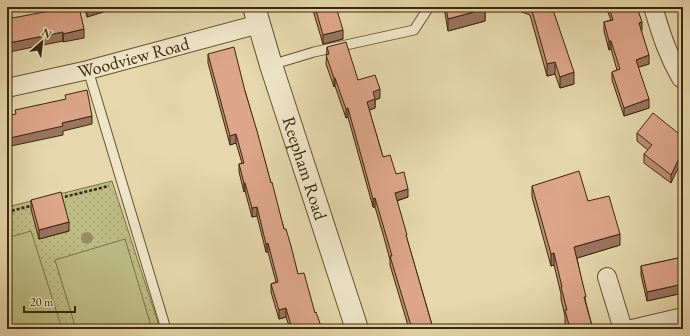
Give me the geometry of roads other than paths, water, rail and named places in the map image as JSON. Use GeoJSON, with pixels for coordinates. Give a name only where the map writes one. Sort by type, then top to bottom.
{"type":"FeatureCollection","features":[{"type":"Feature","properties":{"kind":"street"},"geometry":{"type":"LineString","coordinates":[[653,7],[664,44],[681,78],[683,78]]}},
{"type":"Feature","properties":{"kind":"street","name":"Reepham Road"},"geometry":{"type":"LineString","coordinates":[[256,16],[357,329]]}},
{"type":"Feature","properties":{"kind":"street","name":"Woodview Road"},"geometry":{"type":"LineString","coordinates":[[7,88],[88,70],[256,16]]}},
{"type":"Feature","properties":{"kind":"street"},"geometry":{"type":"LineString","coordinates":[[607,277],[623,329]]}},
{"type":"Feature","properties":{"kind":"street"},"geometry":{"type":"LineString","coordinates":[[632,329],[683,317]]}},
{"type":"Feature","properties":{"kind":"lane"},"geometry":{"type":"LineString","coordinates":[[271,65],[314,52],[414,30],[429,7]]}},
{"type":"Feature","properties":{"kind":"lane"},"geometry":{"type":"LineString","coordinates":[[88,70],[166,329]]}}]}
